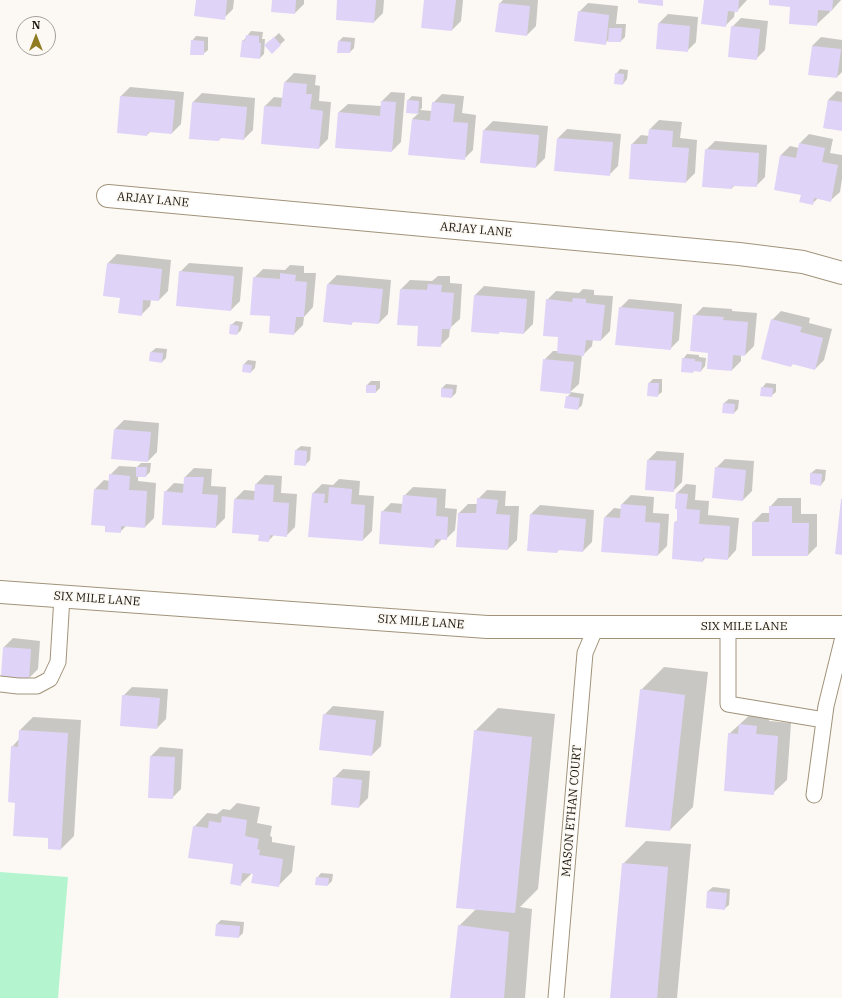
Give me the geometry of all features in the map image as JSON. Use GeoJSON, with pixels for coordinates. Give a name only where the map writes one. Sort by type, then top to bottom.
{"type":"FeatureCollection","features":[{"type":"Feature","properties":{"kind":"street","name":"ARJAY LANE"},"geometry":{"type":"LineString","coordinates":[[108,196],[740,254],[803,262],[842,273]]}},
{"type":"Feature","properties":{"kind":"street","name":"SIX MILE LANE"},"geometry":{"type":"LineString","coordinates":[[0,592],[487,627],[842,627]]}},
{"type":"Feature","properties":{"kind":"lane"},"geometry":{"type":"LineString","coordinates":[[0,684],[37,686],[50,679],[58,662],[62,597]]}},
{"type":"Feature","properties":{"kind":"lane","name":"MASON ETHAN COURT"},"geometry":{"type":"LineString","coordinates":[[556,998],[585,653],[596,627]]}},
{"type":"Feature","properties":{"kind":"lane"},"geometry":{"type":"LineString","coordinates":[[728,627],[728,704],[824,720]]}},
{"type":"Feature","properties":{"kind":"lane"},"geometry":{"type":"LineString","coordinates":[[814,794],[826,706],[842,641]]}},
{"type":"Feature","properties":{"kind":"green space"},"geometry":{"type":"Polygon","coordinates":[[[0,872],[68,877],[58,998],[0,998],[0,872]]]}},
{"type":"Feature","properties":{"kind":"building"},"geometry":{"type":"Polygon","coordinates":[[[196,0],[227,0],[225,20],[194,16],[196,0]]]}},
{"type":"Feature","properties":{"kind":"building"},"geometry":{"type":"Polygon","coordinates":[[[272,0],[296,0],[295,14],[271,12],[272,0]]]}},
{"type":"Feature","properties":{"kind":"building"},"geometry":{"type":"Polygon","coordinates":[[[337,0],[376,0],[374,23],[336,20],[337,0]]]}},
{"type":"Feature","properties":{"kind":"building"},"geometry":{"type":"Polygon","coordinates":[[[424,0],[456,0],[452,31],[421,28],[424,0]]]}},
{"type":"Feature","properties":{"kind":"building"},"geometry":{"type":"Polygon","coordinates":[[[638,0],[663,0],[663,6],[638,3],[638,0]]]}},
{"type":"Feature","properties":{"kind":"building"},"geometry":{"type":"Polygon","coordinates":[[[704,0],[739,0],[738,12],[728,11],[726,27],[701,24],[704,0]]]}},
{"type":"Feature","properties":{"kind":"building"},"geometry":{"type":"Polygon","coordinates":[[[769,0],[833,0],[832,11],[818,10],[817,26],[789,24],[790,7],[769,5],[769,0]]]}},
{"type":"Feature","properties":{"kind":"building"},"geometry":{"type":"Polygon","coordinates":[[[499,3],[530,6],[527,36],[495,32],[499,3]]]}},
{"type":"Feature","properties":{"kind":"building"},"geometry":{"type":"Polygon","coordinates":[[[578,11],[609,15],[606,45],[574,41],[578,11]]]}},
{"type":"Feature","properties":{"kind":"building"},"geometry":{"type":"Polygon","coordinates":[[[658,23],[690,26],[688,52],[656,49],[658,23]]]}},
{"type":"Feature","properties":{"kind":"building"},"geometry":{"type":"Polygon","coordinates":[[[731,26],[760,29],[757,60],[728,57],[731,26]]]}},
{"type":"Feature","properties":{"kind":"building"},"geometry":{"type":"Polygon","coordinates":[[[609,28],[622,28],[621,42],[608,42],[609,28]]]}},
{"type":"Feature","properties":{"kind":"building"},"geometry":{"type":"Polygon","coordinates":[[[246,35],[259,36],[259,43],[261,43],[260,59],[240,57],[242,40],[245,41],[246,35]]]}},
{"type":"Feature","properties":{"kind":"building"},"geometry":{"type":"Polygon","coordinates":[[[274,37],[281,45],[272,54],[264,45],[274,37]]]}},
{"type":"Feature","properties":{"kind":"building"},"geometry":{"type":"Polygon","coordinates":[[[191,40],[204,41],[204,55],[190,55],[191,40]]]}},
{"type":"Feature","properties":{"kind":"building"},"geometry":{"type":"Polygon","coordinates":[[[338,41],[351,42],[350,53],[337,53],[338,41]]]}},
{"type":"Feature","properties":{"kind":"building"},"geometry":{"type":"Polygon","coordinates":[[[812,46],[841,49],[837,78],[808,75],[812,46]]]}},
{"type":"Feature","properties":{"kind":"building"},"geometry":{"type":"Polygon","coordinates":[[[615,73],[624,74],[623,85],[614,84],[615,73]]]}},
{"type":"Feature","properties":{"kind":"building"},"geometry":{"type":"Polygon","coordinates":[[[284,82],[307,84],[306,94],[312,94],[310,109],[323,111],[319,149],[261,144],[264,106],[281,107],[284,82]]]}},
{"type":"Feature","properties":{"kind":"building"},"geometry":{"type":"Polygon","coordinates":[[[120,96],[175,100],[172,134],[148,132],[147,136],[117,133],[120,96]]]}},
{"type":"Feature","properties":{"kind":"building"},"geometry":{"type":"Polygon","coordinates":[[[407,100],[419,101],[418,114],[406,113],[407,100]]]}},
{"type":"Feature","properties":{"kind":"building"},"geometry":{"type":"Polygon","coordinates":[[[828,100],[842,102],[842,131],[823,128],[828,100]]]}},
{"type":"Feature","properties":{"kind":"building"},"geometry":{"type":"Polygon","coordinates":[[[381,101],[396,102],[392,152],[335,148],[338,112],[380,116],[381,101]]]}},
{"type":"Feature","properties":{"kind":"building"},"geometry":{"type":"Polygon","coordinates":[[[192,102],[247,107],[244,140],[220,138],[219,141],[189,139],[192,102]]]}},
{"type":"Feature","properties":{"kind":"building"},"geometry":{"type":"Polygon","coordinates":[[[432,102],[455,104],[453,122],[468,123],[465,160],[408,155],[412,119],[430,121],[432,102]]]}},
{"type":"Feature","properties":{"kind":"building"},"geometry":{"type":"Polygon","coordinates":[[[649,129],[673,131],[672,147],[689,148],[686,183],[629,179],[631,144],[647,144],[649,129]]]}},
{"type":"Feature","properties":{"kind":"building"},"geometry":{"type":"Polygon","coordinates":[[[483,130],[539,135],[536,168],[480,163],[483,130]]]}},
{"type":"Feature","properties":{"kind":"building"},"geometry":{"type":"Polygon","coordinates":[[[557,138],[613,142],[610,176],[554,171],[557,138]]]}},
{"type":"Feature","properties":{"kind":"building"},"geometry":{"type":"Polygon","coordinates":[[[799,143],[825,148],[822,162],[838,165],[831,202],[814,198],[813,205],[799,202],[801,195],[774,190],[780,155],[796,158],[799,143]]]}},
{"type":"Feature","properties":{"kind":"building"},"geometry":{"type":"Polygon","coordinates":[[[705,149],[759,153],[757,187],[732,186],[732,189],[702,187],[705,149]]]}},
{"type":"Feature","properties":{"kind":"building"},"geometry":{"type":"Polygon","coordinates":[[[107,263],[162,269],[159,301],[143,300],[142,316],[118,313],[120,298],[103,296],[107,263]]]}},
{"type":"Feature","properties":{"kind":"building"},"geometry":{"type":"Polygon","coordinates":[[[179,271],[234,276],[231,311],[176,306],[179,271]]]}},
{"type":"Feature","properties":{"kind":"building"},"geometry":{"type":"Polygon","coordinates":[[[280,273],[296,275],[295,281],[307,282],[304,317],[296,317],[294,335],[269,333],[270,316],[250,315],[253,277],[280,279],[280,273]]]}},
{"type":"Feature","properties":{"kind":"building"},"geometry":{"type":"Polygon","coordinates":[[[327,284],[383,289],[379,324],[352,322],[352,325],[323,322],[327,284]]]}},
{"type":"Feature","properties":{"kind":"building"},"geometry":{"type":"Polygon","coordinates":[[[428,284],[442,285],[441,292],[454,293],[451,329],[442,329],[441,347],[417,346],[418,326],[397,325],[400,289],[427,290],[428,284]]]}},
{"type":"Feature","properties":{"kind":"building"},"geometry":{"type":"Polygon","coordinates":[[[474,295],[527,299],[524,334],[471,332],[474,295]]]}},
{"type":"Feature","properties":{"kind":"building"},"geometry":{"type":"Polygon","coordinates":[[[573,298],[586,299],[586,303],[605,305],[601,341],[586,340],[584,356],[557,353],[558,337],[543,336],[546,299],[572,302],[573,298]]]}},
{"type":"Feature","properties":{"kind":"building"},"geometry":{"type":"Polygon","coordinates":[[[619,307],[674,312],[671,350],[615,345],[619,307]]]}},
{"type":"Feature","properties":{"kind":"building"},"geometry":{"type":"Polygon","coordinates":[[[693,315],[724,317],[723,320],[748,322],[745,356],[733,355],[732,371],[707,369],[708,353],[690,351],[693,315]]]}},
{"type":"Feature","properties":{"kind":"building"},"geometry":{"type":"Polygon","coordinates":[[[771,319],[802,327],[800,332],[823,338],[815,370],[792,364],[791,367],[761,359],[771,319]]]}},
{"type":"Feature","properties":{"kind":"building"},"geometry":{"type":"Polygon","coordinates":[[[230,324],[239,326],[237,335],[229,334],[230,324]]]}},
{"type":"Feature","properties":{"kind":"building"},"geometry":{"type":"Polygon","coordinates":[[[150,352],[163,353],[162,363],[149,361],[150,352]]]}},
{"type":"Feature","properties":{"kind":"building"},"geometry":{"type":"Polygon","coordinates":[[[682,358],[695,359],[695,361],[702,362],[701,372],[681,372],[682,358]]]}},
{"type":"Feature","properties":{"kind":"building"},"geometry":{"type":"Polygon","coordinates":[[[543,359],[574,362],[570,394],[540,391],[543,359]]]}},
{"type":"Feature","properties":{"kind":"building"},"geometry":{"type":"Polygon","coordinates":[[[243,364],[252,365],[251,373],[242,372],[243,364]]]}},
{"type":"Feature","properties":{"kind":"building"},"geometry":{"type":"Polygon","coordinates":[[[648,383],[659,383],[658,397],[647,396],[648,383]]]}},
{"type":"Feature","properties":{"kind":"building"},"geometry":{"type":"Polygon","coordinates":[[[366,385],[376,385],[376,393],[366,393],[366,385]]]}},
{"type":"Feature","properties":{"kind":"building"},"geometry":{"type":"Polygon","coordinates":[[[761,387],[773,388],[772,397],[760,396],[761,387]]]}},
{"type":"Feature","properties":{"kind":"building"},"geometry":{"type":"Polygon","coordinates":[[[441,388],[453,389],[452,398],[441,397],[441,388]]]}},
{"type":"Feature","properties":{"kind":"building"},"geometry":{"type":"Polygon","coordinates":[[[566,396],[580,398],[578,410],[564,408],[566,396]]]}},
{"type":"Feature","properties":{"kind":"building"},"geometry":{"type":"Polygon","coordinates":[[[723,403],[735,404],[734,414],[722,413],[723,403]]]}},
{"type":"Feature","properties":{"kind":"building"},"geometry":{"type":"Polygon","coordinates":[[[114,429],[151,432],[148,462],[111,459],[114,429]]]}},
{"type":"Feature","properties":{"kind":"building"},"geometry":{"type":"Polygon","coordinates":[[[295,450],[307,451],[306,466],[294,465],[295,450]]]}},
{"type":"Feature","properties":{"kind":"building"},"geometry":{"type":"Polygon","coordinates":[[[647,460],[676,461],[674,492],[645,490],[647,460]]]}},
{"type":"Feature","properties":{"kind":"building"},"geometry":{"type":"Polygon","coordinates":[[[136,467],[147,467],[146,477],[136,477],[136,467]]]}},
{"type":"Feature","properties":{"kind":"building"},"geometry":{"type":"Polygon","coordinates":[[[715,467],[746,470],[743,501],[712,498],[715,467]]]}},
{"type":"Feature","properties":{"kind":"building"},"geometry":{"type":"Polygon","coordinates":[[[810,473],[822,474],[821,486],[810,484],[810,473]]]}},
{"type":"Feature","properties":{"kind":"building"},"geometry":{"type":"Polygon","coordinates":[[[109,474],[130,476],[129,490],[147,491],[145,528],[121,526],[121,533],[105,532],[105,526],[91,525],[94,489],[108,490],[109,474]]]}},
{"type":"Feature","properties":{"kind":"building"},"geometry":{"type":"Polygon","coordinates":[[[184,477],[204,477],[202,494],[218,495],[216,528],[162,525],[164,491],[183,493],[184,477]]]}},
{"type":"Feature","properties":{"kind":"building"},"geometry":{"type":"Polygon","coordinates":[[[255,484],[274,485],[273,502],[289,503],[287,537],[270,535],[269,542],[258,541],[259,535],[232,533],[234,499],[254,500],[255,484]]]}},
{"type":"Feature","properties":{"kind":"building"},"geometry":{"type":"Polygon","coordinates":[[[329,487],[352,489],[351,504],[365,505],[363,541],[308,537],[312,493],[325,494],[324,503],[328,503],[329,487]]]}},
{"type":"Feature","properties":{"kind":"building"},"geometry":{"type":"Polygon","coordinates":[[[676,493],[688,494],[686,509],[700,510],[699,524],[730,526],[728,560],[703,558],[703,562],[672,559],[674,522],[677,522],[677,509],[675,509],[676,493]]]}},
{"type":"Feature","properties":{"kind":"building"},"geometry":{"type":"Polygon","coordinates":[[[403,495],[437,498],[436,516],[448,517],[447,540],[435,539],[434,548],[379,544],[381,511],[401,513],[403,495]]]}},
{"type":"Feature","properties":{"kind":"building"},"geometry":{"type":"Polygon","coordinates":[[[477,498],[498,500],[496,514],[510,515],[508,550],[456,547],[458,513],[476,513],[477,498]]]}},
{"type":"Feature","properties":{"kind":"building"},"geometry":{"type":"Polygon","coordinates":[[[842,499],[842,555],[835,554],[842,499]]]}},
{"type":"Feature","properties":{"kind":"building"},"geometry":{"type":"Polygon","coordinates":[[[621,504],[646,506],[645,522],[660,523],[658,556],[601,552],[604,517],[620,518],[621,504]]]}},
{"type":"Feature","properties":{"kind":"building"},"geometry":{"type":"Polygon","coordinates":[[[769,506],[792,506],[792,523],[809,523],[808,556],[752,556],[752,522],[769,522],[769,506]]]}},
{"type":"Feature","properties":{"kind":"building"},"geometry":{"type":"Polygon","coordinates":[[[530,514],[586,519],[583,552],[558,550],[557,553],[527,551],[530,514]]]}},
{"type":"Feature","properties":{"kind":"building"},"geometry":{"type":"Polygon","coordinates":[[[3,647],[31,649],[29,679],[1,676],[3,647]]]}},
{"type":"Feature","properties":{"kind":"building"},"geometry":{"type":"Polygon","coordinates":[[[640,689],[685,695],[670,831],[625,827],[640,689]]]}},
{"type":"Feature","properties":{"kind":"building"},"geometry":{"type":"Polygon","coordinates":[[[122,695],[160,698],[157,729],[120,726],[122,695]]]}},
{"type":"Feature","properties":{"kind":"building"},"geometry":{"type":"Polygon","coordinates":[[[323,714],[376,720],[372,756],[319,750],[323,714]]]}},
{"type":"Feature","properties":{"kind":"building"},"geometry":{"type":"Polygon","coordinates":[[[739,724],[757,726],[756,734],[778,736],[774,795],[724,791],[728,733],[738,734],[739,724]]]}},
{"type":"Feature","properties":{"kind":"building"},"geometry":{"type":"Polygon","coordinates":[[[19,730],[68,733],[61,850],[48,849],[48,838],[13,836],[15,803],[8,802],[11,746],[18,747],[19,730]]]}},
{"type":"Feature","properties":{"kind":"building"},"geometry":{"type":"Polygon","coordinates":[[[474,730],[532,737],[515,913],[456,908],[474,730]]]}},
{"type":"Feature","properties":{"kind":"building"},"geometry":{"type":"Polygon","coordinates":[[[150,756],[175,757],[173,799],[148,798],[150,756]]]}},
{"type":"Feature","properties":{"kind":"building"},"geometry":{"type":"Polygon","coordinates":[[[333,777],[362,780],[359,808],[331,805],[333,777]]]}},
{"type":"Feature","properties":{"kind":"building"},"geometry":{"type":"Polygon","coordinates":[[[222,816],[247,820],[245,836],[259,839],[257,849],[260,850],[259,855],[283,859],[279,887],[251,883],[253,874],[242,873],[241,886],[230,884],[233,864],[188,858],[193,826],[208,828],[209,821],[221,823],[222,816]]]}},
{"type":"Feature","properties":{"kind":"building"},"geometry":{"type":"Polygon","coordinates":[[[622,863],[668,867],[657,998],[610,998],[622,863]]]}},
{"type":"Feature","properties":{"kind":"building"},"geometry":{"type":"Polygon","coordinates":[[[316,877],[329,878],[328,886],[315,885],[316,877]]]}},
{"type":"Feature","properties":{"kind":"building"},"geometry":{"type":"Polygon","coordinates":[[[707,891],[727,893],[725,910],[706,908],[707,891]]]}},
{"type":"Feature","properties":{"kind":"building"},"geometry":{"type":"Polygon","coordinates":[[[216,924],[240,926],[239,938],[215,936],[216,924]]]}},
{"type":"Feature","properties":{"kind":"building"},"geometry":{"type":"Polygon","coordinates":[[[458,925],[509,932],[504,998],[450,998],[458,925]]]}}]}
